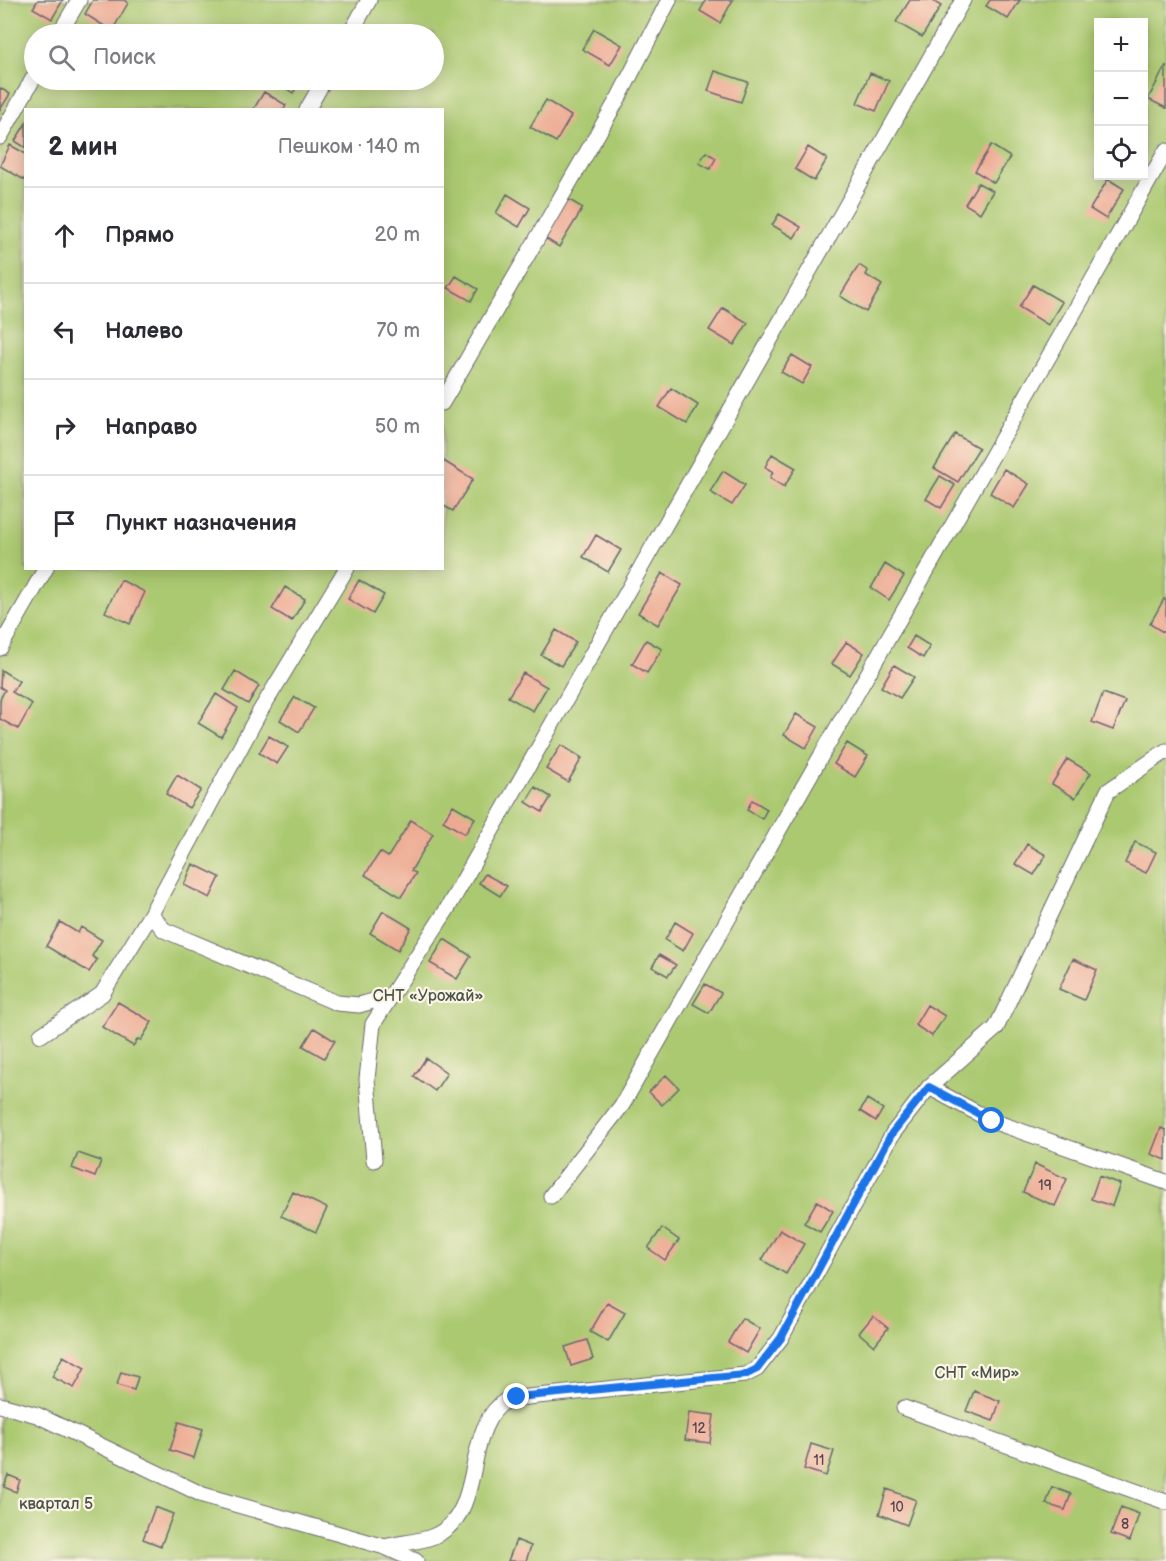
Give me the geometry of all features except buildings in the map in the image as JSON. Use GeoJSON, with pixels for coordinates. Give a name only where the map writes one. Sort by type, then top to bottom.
{"type":"FeatureCollection","features":[{"type":"Feature","properties":{"kind":"lane"},"geometry":{"type":"LineString","coordinates":[[65,24],[79,0]]}},
{"type":"Feature","properties":{"kind":"lane"},"geometry":{"type":"LineString","coordinates":[[356,24],[369,0]]}},
{"type":"Feature","properties":{"kind":"lane"},"geometry":{"type":"LineString","coordinates":[[444,400],[619,97],[669,0]]}},
{"type":"Feature","properties":{"kind":"lane"},"geometry":{"type":"LineString","coordinates":[[374,1160],[368,1068],[373,1024],[446,911],[963,0]]}},
{"type":"Feature","properties":{"kind":"lane"},"geometry":{"type":"LineString","coordinates":[[0,137],[27,90]]}},
{"type":"Feature","properties":{"kind":"lane"},"geometry":{"type":"LineString","coordinates":[[308,108],[318,90]]}},
{"type":"Feature","properties":{"kind":"lane"},"geometry":{"type":"LineString","coordinates":[[551,1196],[622,1105],[1166,151]]}},
{"type":"Feature","properties":{"kind":"lane"},"geometry":{"type":"LineString","coordinates":[[0,648],[45,570]]}},
{"type":"Feature","properties":{"kind":"lane"},"geometry":{"type":"LineString","coordinates":[[41,1035],[102,994],[152,914],[255,722],[346,570]]}},
{"type":"Feature","properties":{"kind":"lane"},"geometry":{"type":"LineString","coordinates":[[385,1547],[434,1536],[448,1527],[462,1511],[477,1450],[492,1411],[508,1399],[745,1375],[757,1369],[781,1338],[892,1133],[929,1087],[996,1028],[1108,792],[1166,751]]}},
{"type":"Feature","properties":{"kind":"lane"},"geometry":{"type":"LineString","coordinates":[[152,914],[164,930],[337,1003],[359,1005],[391,996]]}},
{"type":"Feature","properties":{"kind":"lane"},"geometry":{"type":"LineString","coordinates":[[929,1087],[992,1121],[1166,1182]]}},
{"type":"Feature","properties":{"kind":"lane"},"geometry":{"type":"LineString","coordinates":[[0,1405],[37,1415],[203,1496],[385,1547],[416,1561]]}},
{"type":"Feature","properties":{"kind":"lane"},"geometry":{"type":"LineString","coordinates":[[904,1408],[1166,1502]]}},
{"type":"Feature","properties":{"kind":"green space","name":"СНТ «Урожай»"},"geometry":{"type":"Polygon","coordinates":[[[0,0],[1166,0],[1166,1561],[0,1561],[0,0]]]}},
{"type":"Feature","properties":{"kind":"route"},"geometry":{"type":"LineString","coordinates":[[517,1397],[745,1375],[757,1369],[781,1338],[892,1133],[929,1087],[992,1121]]}},
{"type":"Feature","properties":{"kind":"park label","name":"СНТ «Мир»"},"geometry":{"type":"Point","coordinates":[977,1373]}},
{"type":"Feature","properties":{"kind":"park label","name":"квартал 5"},"geometry":{"type":"Point","coordinates":[56,1504]}}]}
